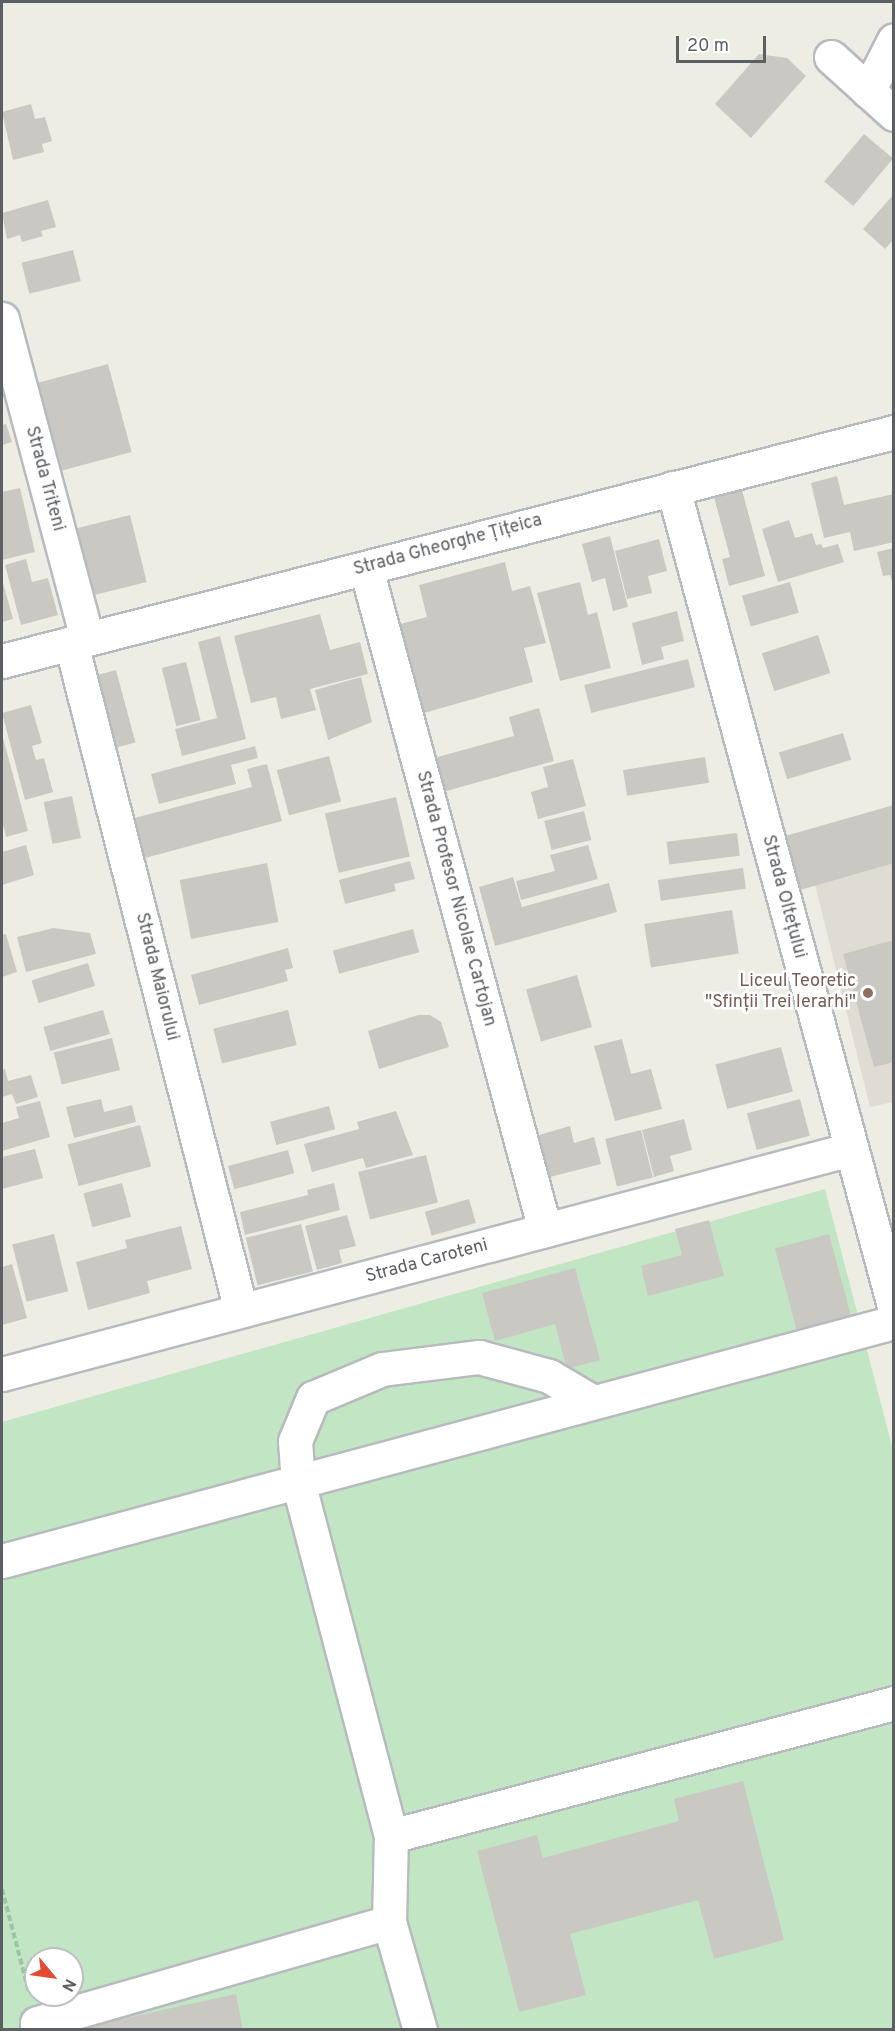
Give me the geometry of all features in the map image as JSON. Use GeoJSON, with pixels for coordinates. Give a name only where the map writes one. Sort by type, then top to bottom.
{"type":"FeatureCollection","features":[{"type":"Feature","properties":{"kind":"street"},"geometry":{"type":"LineString","coordinates":[[868,91],[894,40]]}},
{"type":"Feature","properties":{"kind":"street"},"geometry":{"type":"LineString","coordinates":[[831,57],[894,114]]}},
{"type":"Feature","properties":{"kind":"street","name":"Strada Triteni"},"geometry":{"type":"LineString","coordinates":[[2,319],[79,641]]}},
{"type":"Feature","properties":{"kind":"street","name":"Strada Gheorghe Țițeica"},"geometry":{"type":"LineString","coordinates":[[2,661],[894,432]]}},
{"type":"Feature","properties":{"kind":"street","name":"Strada Oltețului"},"geometry":{"type":"LineString","coordinates":[[673,488],[894,1306]]}},
{"type":"Feature","properties":{"kind":"street","name":"Strada Profesor Nicolae Cartojan"},"geometry":{"type":"LineString","coordinates":[[366,568],[545,1230]]}},
{"type":"Feature","properties":{"kind":"street","name":"Strada Maiorului"},"geometry":{"type":"LineString","coordinates":[[79,641],[241,1311]]}},
{"type":"Feature","properties":{"kind":"street","name":"Strada Caroteni"},"geometry":{"type":"LineString","coordinates":[[2,1374],[851,1149]]}},
{"type":"Feature","properties":{"kind":"street"},"geometry":{"type":"LineString","coordinates":[[2,1561],[894,1322]]}},
{"type":"Feature","properties":{"kind":"street"},"geometry":{"type":"LineString","coordinates":[[420,2030],[388,1922],[391,1836],[298,1482],[295,1441],[313,1398],[382,1369],[479,1357],[549,1376],[593,1402]]}},
{"type":"Feature","properties":{"kind":"street"},"geometry":{"type":"LineString","coordinates":[[391,1836],[894,1703]]}},
{"type":"Feature","properties":{"kind":"street"},"geometry":{"type":"LineString","coordinates":[[38,2026],[388,1922]]}},
{"type":"Feature","properties":{"kind":"path"},"geometry":{"type":"LineString","coordinates":[[2,1889],[38,2026]]}},
{"type":"Feature","properties":{"kind":"shaded area","name":"Liceul Teoretic \"Sfinții Trei Ierarhi\""},"geometry":{"type":"Polygon","coordinates":[[[893,863],[893,1102],[870,1107],[815,885],[893,863]]]}},
{"type":"Feature","properties":{"kind":"green space"},"geometry":{"type":"Polygon","coordinates":[[[825,1189],[893,1450],[893,2029],[2,2029],[2,1422],[825,1189]]]}},
{"type":"Feature","properties":{"kind":"building"},"geometry":{"type":"Polygon","coordinates":[[[759,54],[787,58],[806,76],[751,138],[715,104],[759,54]]]}},
{"type":"Feature","properties":{"kind":"building"},"geometry":{"type":"Polygon","coordinates":[[[31,104],[35,119],[45,117],[52,141],[42,144],[44,152],[13,160],[2,112],[31,104]]]}},
{"type":"Feature","properties":{"kind":"building"},"geometry":{"type":"Polygon","coordinates":[[[864,134],[893,158],[853,206],[824,181],[864,134]]]}},
{"type":"Feature","properties":{"kind":"building"},"geometry":{"type":"Polygon","coordinates":[[[894,194],[894,239],[885,249],[863,229],[894,194]]]}},
{"type":"Feature","properties":{"kind":"building"},"geometry":{"type":"Polygon","coordinates":[[[48,200],[56,227],[41,231],[43,236],[22,242],[20,235],[7,239],[2,213],[48,200]]]}},
{"type":"Feature","properties":{"kind":"building"},"geometry":{"type":"Polygon","coordinates":[[[73,250],[81,281],[29,294],[22,263],[73,250]]]}},
{"type":"Feature","properties":{"kind":"building"},"geometry":{"type":"Polygon","coordinates":[[[108,364],[132,452],[55,472],[32,384],[108,364]]]}},
{"type":"Feature","properties":{"kind":"building"},"geometry":{"type":"Polygon","coordinates":[[[6,424],[12,442],[2,445],[2,425],[6,424]]]}},
{"type":"Feature","properties":{"kind":"building"},"geometry":{"type":"Polygon","coordinates":[[[837,476],[844,505],[894,494],[894,542],[854,551],[850,532],[824,538],[811,483],[837,476]]]}},
{"type":"Feature","properties":{"kind":"building"},"geometry":{"type":"Polygon","coordinates":[[[20,488],[35,552],[2,560],[2,492],[20,488]]]}},
{"type":"Feature","properties":{"kind":"building"},"geometry":{"type":"Polygon","coordinates":[[[742,490],[765,576],[729,586],[722,559],[730,557],[714,497],[742,490]]]}},
{"type":"Feature","properties":{"kind":"building"},"geometry":{"type":"Polygon","coordinates":[[[130,515],[147,582],[85,597],[68,530],[130,515]]]}},
{"type":"Feature","properties":{"kind":"building"},"geometry":{"type":"Polygon","coordinates":[[[789,520],[795,538],[812,533],[816,545],[821,544],[823,548],[838,544],[844,562],[778,582],[762,529],[789,520]]]}},
{"type":"Feature","properties":{"kind":"building"},"geometry":{"type":"Polygon","coordinates":[[[610,536],[628,607],[613,611],[605,578],[592,582],[582,544],[610,536]]]}},
{"type":"Feature","properties":{"kind":"building"},"geometry":{"type":"Polygon","coordinates":[[[659,539],[667,571],[648,576],[652,593],[627,599],[615,551],[659,539]]]}},
{"type":"Feature","properties":{"kind":"building"},"geometry":{"type":"Polygon","coordinates":[[[894,548],[893,585],[890,575],[883,576],[877,552],[894,548]]]}},
{"type":"Feature","properties":{"kind":"building"},"geometry":{"type":"Polygon","coordinates":[[[26,559],[32,582],[48,578],[58,615],[21,625],[5,565],[26,559]]]}},
{"type":"Feature","properties":{"kind":"building"},"geometry":{"type":"Polygon","coordinates":[[[505,562],[512,591],[530,586],[546,643],[524,648],[533,682],[424,713],[400,624],[427,617],[419,585],[505,562]]]}},
{"type":"Feature","properties":{"kind":"building"},"geometry":{"type":"Polygon","coordinates":[[[2,579],[13,619],[2,622],[2,579]]]}},
{"type":"Feature","properties":{"kind":"building"},"geometry":{"type":"Polygon","coordinates":[[[580,582],[588,615],[597,612],[611,668],[560,681],[537,593],[580,582]]]}},
{"type":"Feature","properties":{"kind":"building"},"geometry":{"type":"Polygon","coordinates":[[[790,582],[799,613],[751,627],[742,596],[790,582]]]}},
{"type":"Feature","properties":{"kind":"building"},"geometry":{"type":"Polygon","coordinates":[[[677,611],[684,641],[661,647],[664,659],[642,665],[632,623],[677,611]]]}},
{"type":"Feature","properties":{"kind":"building"},"geometry":{"type":"Polygon","coordinates":[[[320,614],[330,650],[360,642],[368,674],[310,689],[316,710],[281,719],[276,697],[251,703],[234,636],[320,614]]]}},
{"type":"Feature","properties":{"kind":"building"},"geometry":{"type":"Polygon","coordinates":[[[818,635],[830,673],[774,691],[762,653],[818,635]]]}},
{"type":"Feature","properties":{"kind":"building"},"geometry":{"type":"Polygon","coordinates":[[[220,636],[246,739],[182,756],[175,729],[217,718],[198,642],[220,636]]]}},
{"type":"Feature","properties":{"kind":"building"},"geometry":{"type":"Polygon","coordinates":[[[688,659],[695,687],[591,713],[584,685],[688,659]]]}},
{"type":"Feature","properties":{"kind":"building"},"geometry":{"type":"Polygon","coordinates":[[[186,662],[201,720],[176,726],[162,668],[186,662]]]}},
{"type":"Feature","properties":{"kind":"building"},"geometry":{"type":"Polygon","coordinates":[[[116,670],[135,742],[110,749],[91,677],[116,670]]]}},
{"type":"Feature","properties":{"kind":"building"},"geometry":{"type":"Polygon","coordinates":[[[361,677],[372,722],[328,740],[315,690],[361,677]]]}},
{"type":"Feature","properties":{"kind":"building"},"geometry":{"type":"Polygon","coordinates":[[[31,705],[42,743],[32,746],[36,760],[44,758],[53,792],[25,800],[2,713],[31,705]]]}},
{"type":"Feature","properties":{"kind":"building"},"geometry":{"type":"Polygon","coordinates":[[[539,708],[554,761],[443,792],[434,758],[514,736],[509,717],[539,708]]]}},
{"type":"Feature","properties":{"kind":"building"},"geometry":{"type":"Polygon","coordinates":[[[843,733],[851,760],[787,779],[779,753],[843,733]]]}},
{"type":"Feature","properties":{"kind":"building"},"geometry":{"type":"Polygon","coordinates":[[[2,734],[28,831],[6,837],[2,820],[2,734]]]}},
{"type":"Feature","properties":{"kind":"building"},"geometry":{"type":"Polygon","coordinates":[[[255,746],[258,758],[231,765],[236,784],[159,804],[151,774],[255,746]]]}},
{"type":"Feature","properties":{"kind":"building"},"geometry":{"type":"Polygon","coordinates":[[[329,756],[341,801],[289,815],[277,770],[329,756]]]}},
{"type":"Feature","properties":{"kind":"building"},"geometry":{"type":"Polygon","coordinates":[[[705,757],[709,783],[627,796],[623,770],[705,757]]]}},
{"type":"Feature","properties":{"kind":"building"},"geometry":{"type":"Polygon","coordinates":[[[573,759],[586,806],[538,819],[531,792],[548,787],[543,767],[573,759]]]}},
{"type":"Feature","properties":{"kind":"building"},"geometry":{"type":"Polygon","coordinates":[[[267,764],[282,821],[134,861],[123,821],[252,787],[247,769],[267,764]]]}},
{"type":"Feature","properties":{"kind":"building"},"geometry":{"type":"Polygon","coordinates":[[[72,796],[81,838],[53,844],[44,802],[72,796]]]}},
{"type":"Feature","properties":{"kind":"building"},"geometry":{"type":"Polygon","coordinates":[[[396,797],[410,856],[339,873],[325,813],[396,797]]]}},
{"type":"Feature","properties":{"kind":"building"},"geometry":{"type":"Polygon","coordinates":[[[894,805],[894,863],[800,890],[785,836],[894,805]]]}},
{"type":"Feature","properties":{"kind":"building"},"geometry":{"type":"Polygon","coordinates":[[[584,811],[591,840],[551,850],[544,821],[584,811]]]}},
{"type":"Feature","properties":{"kind":"building"},"geometry":{"type":"Polygon","coordinates":[[[737,833],[740,856],[669,864],[667,842],[737,833]]]}},
{"type":"Feature","properties":{"kind":"building"},"geometry":{"type":"Polygon","coordinates":[[[26,845],[34,875],[2,885],[2,852],[26,845]]]}},
{"type":"Feature","properties":{"kind":"building"},"geometry":{"type":"Polygon","coordinates":[[[588,845],[598,879],[521,900],[516,881],[555,871],[550,855],[588,845]]]}},
{"type":"Feature","properties":{"kind":"building"},"geometry":{"type":"Polygon","coordinates":[[[410,861],[415,879],[394,884],[396,891],[345,904],[339,880],[410,861]]]}},
{"type":"Feature","properties":{"kind":"building"},"geometry":{"type":"Polygon","coordinates":[[[267,863],[278,922],[191,939],[180,880],[267,863]]]}},
{"type":"Feature","properties":{"kind":"building"},"geometry":{"type":"Polygon","coordinates":[[[743,868],[746,889],[661,901],[658,880],[743,868]]]}},
{"type":"Feature","properties":{"kind":"building"},"geometry":{"type":"Polygon","coordinates":[[[513,877],[522,907],[609,883],[617,912],[495,946],[479,887],[513,877]]]}},
{"type":"Feature","properties":{"kind":"building"},"geometry":{"type":"Polygon","coordinates":[[[732,910],[739,953],[651,967],[644,924],[732,910]]]}},
{"type":"Feature","properties":{"kind":"building"},"geometry":{"type":"Polygon","coordinates":[[[53,928],[90,933],[96,954],[26,972],[17,937],[53,928]]]}},
{"type":"Feature","properties":{"kind":"building"},"geometry":{"type":"Polygon","coordinates":[[[413,929],[419,952],[339,974],[333,950],[413,929]]]}},
{"type":"Feature","properties":{"kind":"building"},"geometry":{"type":"Polygon","coordinates":[[[6,934],[17,972],[2,977],[2,935],[6,934]]]}},
{"type":"Feature","properties":{"kind":"building"},"geometry":{"type":"Polygon","coordinates":[[[894,940],[894,1062],[874,1067],[843,954],[894,940]]]}},
{"type":"Feature","properties":{"kind":"building"},"geometry":{"type":"Polygon","coordinates":[[[288,948],[293,968],[285,970],[288,981],[199,1005],[191,975],[288,948]]]}},
{"type":"Feature","properties":{"kind":"building"},"geometry":{"type":"Polygon","coordinates":[[[88,963],[95,986],[39,1003],[32,980],[88,963]]]}},
{"type":"Feature","properties":{"kind":"building"},"geometry":{"type":"Polygon","coordinates":[[[577,975],[592,1027],[541,1042],[526,990],[577,975]]]}},
{"type":"Feature","properties":{"kind":"building"},"geometry":{"type":"Polygon","coordinates":[[[103,1010],[110,1034],[50,1051],[43,1027],[103,1010]]]}},
{"type":"Feature","properties":{"kind":"building"},"geometry":{"type":"Polygon","coordinates":[[[288,1010],[297,1045],[222,1064],[213,1029],[288,1010]]]}},
{"type":"Feature","properties":{"kind":"building"},"geometry":{"type":"Polygon","coordinates":[[[418,1015],[430,1015],[441,1022],[449,1047],[379,1069],[368,1031],[418,1015]]]}},
{"type":"Feature","properties":{"kind":"building"},"geometry":{"type":"Polygon","coordinates":[[[112,1038],[120,1070],[62,1085],[54,1053],[112,1038]]]}},
{"type":"Feature","properties":{"kind":"building"},"geometry":{"type":"Polygon","coordinates":[[[622,1039],[631,1074],[651,1069],[662,1109],[615,1121],[594,1046],[622,1039]]]}},
{"type":"Feature","properties":{"kind":"building"},"geometry":{"type":"Polygon","coordinates":[[[781,1047],[793,1091],[727,1109],[715,1065],[781,1047]]]}},
{"type":"Feature","properties":{"kind":"building"},"geometry":{"type":"Polygon","coordinates":[[[5,1069],[8,1081],[31,1075],[38,1097],[16,1104],[12,1094],[2,1097],[2,1070],[5,1069]]]}},
{"type":"Feature","properties":{"kind":"building"},"geometry":{"type":"Polygon","coordinates":[[[101,1099],[104,1112],[132,1105],[136,1122],[74,1138],[66,1107],[101,1099]]]}},
{"type":"Feature","properties":{"kind":"building"},"geometry":{"type":"Polygon","coordinates":[[[800,1099],[810,1136],[757,1150],[747,1113],[800,1099]]]}},
{"type":"Feature","properties":{"kind":"building"},"geometry":{"type":"Polygon","coordinates":[[[40,1101],[50,1137],[2,1151],[2,1123],[19,1118],[16,1107],[40,1101]]]}},
{"type":"Feature","properties":{"kind":"building"},"geometry":{"type":"Polygon","coordinates":[[[329,1106],[335,1129],[276,1145],[270,1122],[329,1106]]]}},
{"type":"Feature","properties":{"kind":"building"},"geometry":{"type":"Polygon","coordinates":[[[396,1111],[413,1155],[366,1168],[363,1158],[312,1172],[304,1144],[359,1129],[357,1122],[396,1111]]]}},
{"type":"Feature","properties":{"kind":"building"},"geometry":{"type":"Polygon","coordinates":[[[684,1119],[692,1150],[670,1156],[674,1171],[654,1177],[642,1130],[684,1119]]]}},
{"type":"Feature","properties":{"kind":"building"},"geometry":{"type":"Polygon","coordinates":[[[140,1125],[151,1167],[79,1186],[68,1144],[140,1125]]]}},
{"type":"Feature","properties":{"kind":"building"},"geometry":{"type":"Polygon","coordinates":[[[570,1126],[574,1143],[594,1137],[601,1164],[550,1177],[539,1135],[570,1126]]]}},
{"type":"Feature","properties":{"kind":"building"},"geometry":{"type":"Polygon","coordinates":[[[641,1130],[653,1178],[617,1186],[605,1139],[641,1130]]]}},
{"type":"Feature","properties":{"kind":"building"},"geometry":{"type":"Polygon","coordinates":[[[35,1149],[43,1178],[2,1189],[2,1157],[35,1149]]]}},
{"type":"Feature","properties":{"kind":"building"},"geometry":{"type":"Polygon","coordinates":[[[288,1150],[294,1173],[234,1189],[228,1166],[288,1150]]]}},
{"type":"Feature","properties":{"kind":"building"},"geometry":{"type":"Polygon","coordinates":[[[426,1155],[438,1203],[370,1219],[358,1172],[426,1155]]]}},
{"type":"Feature","properties":{"kind":"building"},"geometry":{"type":"Polygon","coordinates":[[[122,1183],[131,1217],[92,1227],[83,1193],[122,1183]]]}},
{"type":"Feature","properties":{"kind":"building"},"geometry":{"type":"Polygon","coordinates":[[[334,1183],[340,1210],[245,1235],[240,1212],[308,1195],[307,1190],[334,1183]]]}},
{"type":"Feature","properties":{"kind":"building"},"geometry":{"type":"Polygon","coordinates":[[[469,1199],[476,1223],[432,1236],[425,1212],[469,1199]]]}},
{"type":"Feature","properties":{"kind":"building"},"geometry":{"type":"Polygon","coordinates":[[[347,1215],[356,1246],[339,1250],[342,1263],[317,1270],[305,1226],[347,1215]]]}},
{"type":"Feature","properties":{"kind":"building"},"geometry":{"type":"Polygon","coordinates":[[[709,1220],[724,1276],[648,1296],[641,1266],[682,1255],[675,1229],[709,1220]]]}},
{"type":"Feature","properties":{"kind":"building"},"geometry":{"type":"Polygon","coordinates":[[[301,1224],[313,1272],[258,1285],[246,1238],[301,1224]]]}},
{"type":"Feature","properties":{"kind":"building"},"geometry":{"type":"Polygon","coordinates":[[[181,1226],[192,1269],[147,1281],[150,1293],[88,1310],[76,1262],[127,1248],[125,1240],[181,1226]]]}},
{"type":"Feature","properties":{"kind":"building"},"geometry":{"type":"Polygon","coordinates":[[[54,1234],[68,1291],[27,1302],[12,1244],[54,1234]]]}},
{"type":"Feature","properties":{"kind":"building"},"geometry":{"type":"Polygon","coordinates":[[[829,1234],[851,1315],[797,1330],[775,1248],[829,1234]]]}},
{"type":"Feature","properties":{"kind":"building"},"geometry":{"type":"Polygon","coordinates":[[[12,1264],[27,1318],[2,1325],[2,1267],[12,1264]]]}},
{"type":"Feature","properties":{"kind":"building"},"geometry":{"type":"Polygon","coordinates":[[[575,1268],[600,1360],[567,1369],[555,1324],[495,1341],[482,1293],[575,1268]]]}},
{"type":"Feature","properties":{"kind":"building"},"geometry":{"type":"Polygon","coordinates":[[[743,1781],[784,1940],[714,1959],[698,1900],[570,1934],[586,1995],[519,2012],[477,1851],[537,1835],[543,1858],[679,1821],[674,1799],[743,1781]]]}},
{"type":"Feature","properties":{"kind":"building"},"geometry":{"type":"Polygon","coordinates":[[[236,1994],[243,2030],[90,2030],[89,2026],[236,1994]]]}},
{"type":"Feature","properties":{"kind":"place","name":"Liceul Teoretic \"Sfinții Trei Ierarhi\""},"geometry":{"type":"Point","coordinates":[868,993]}}]}
